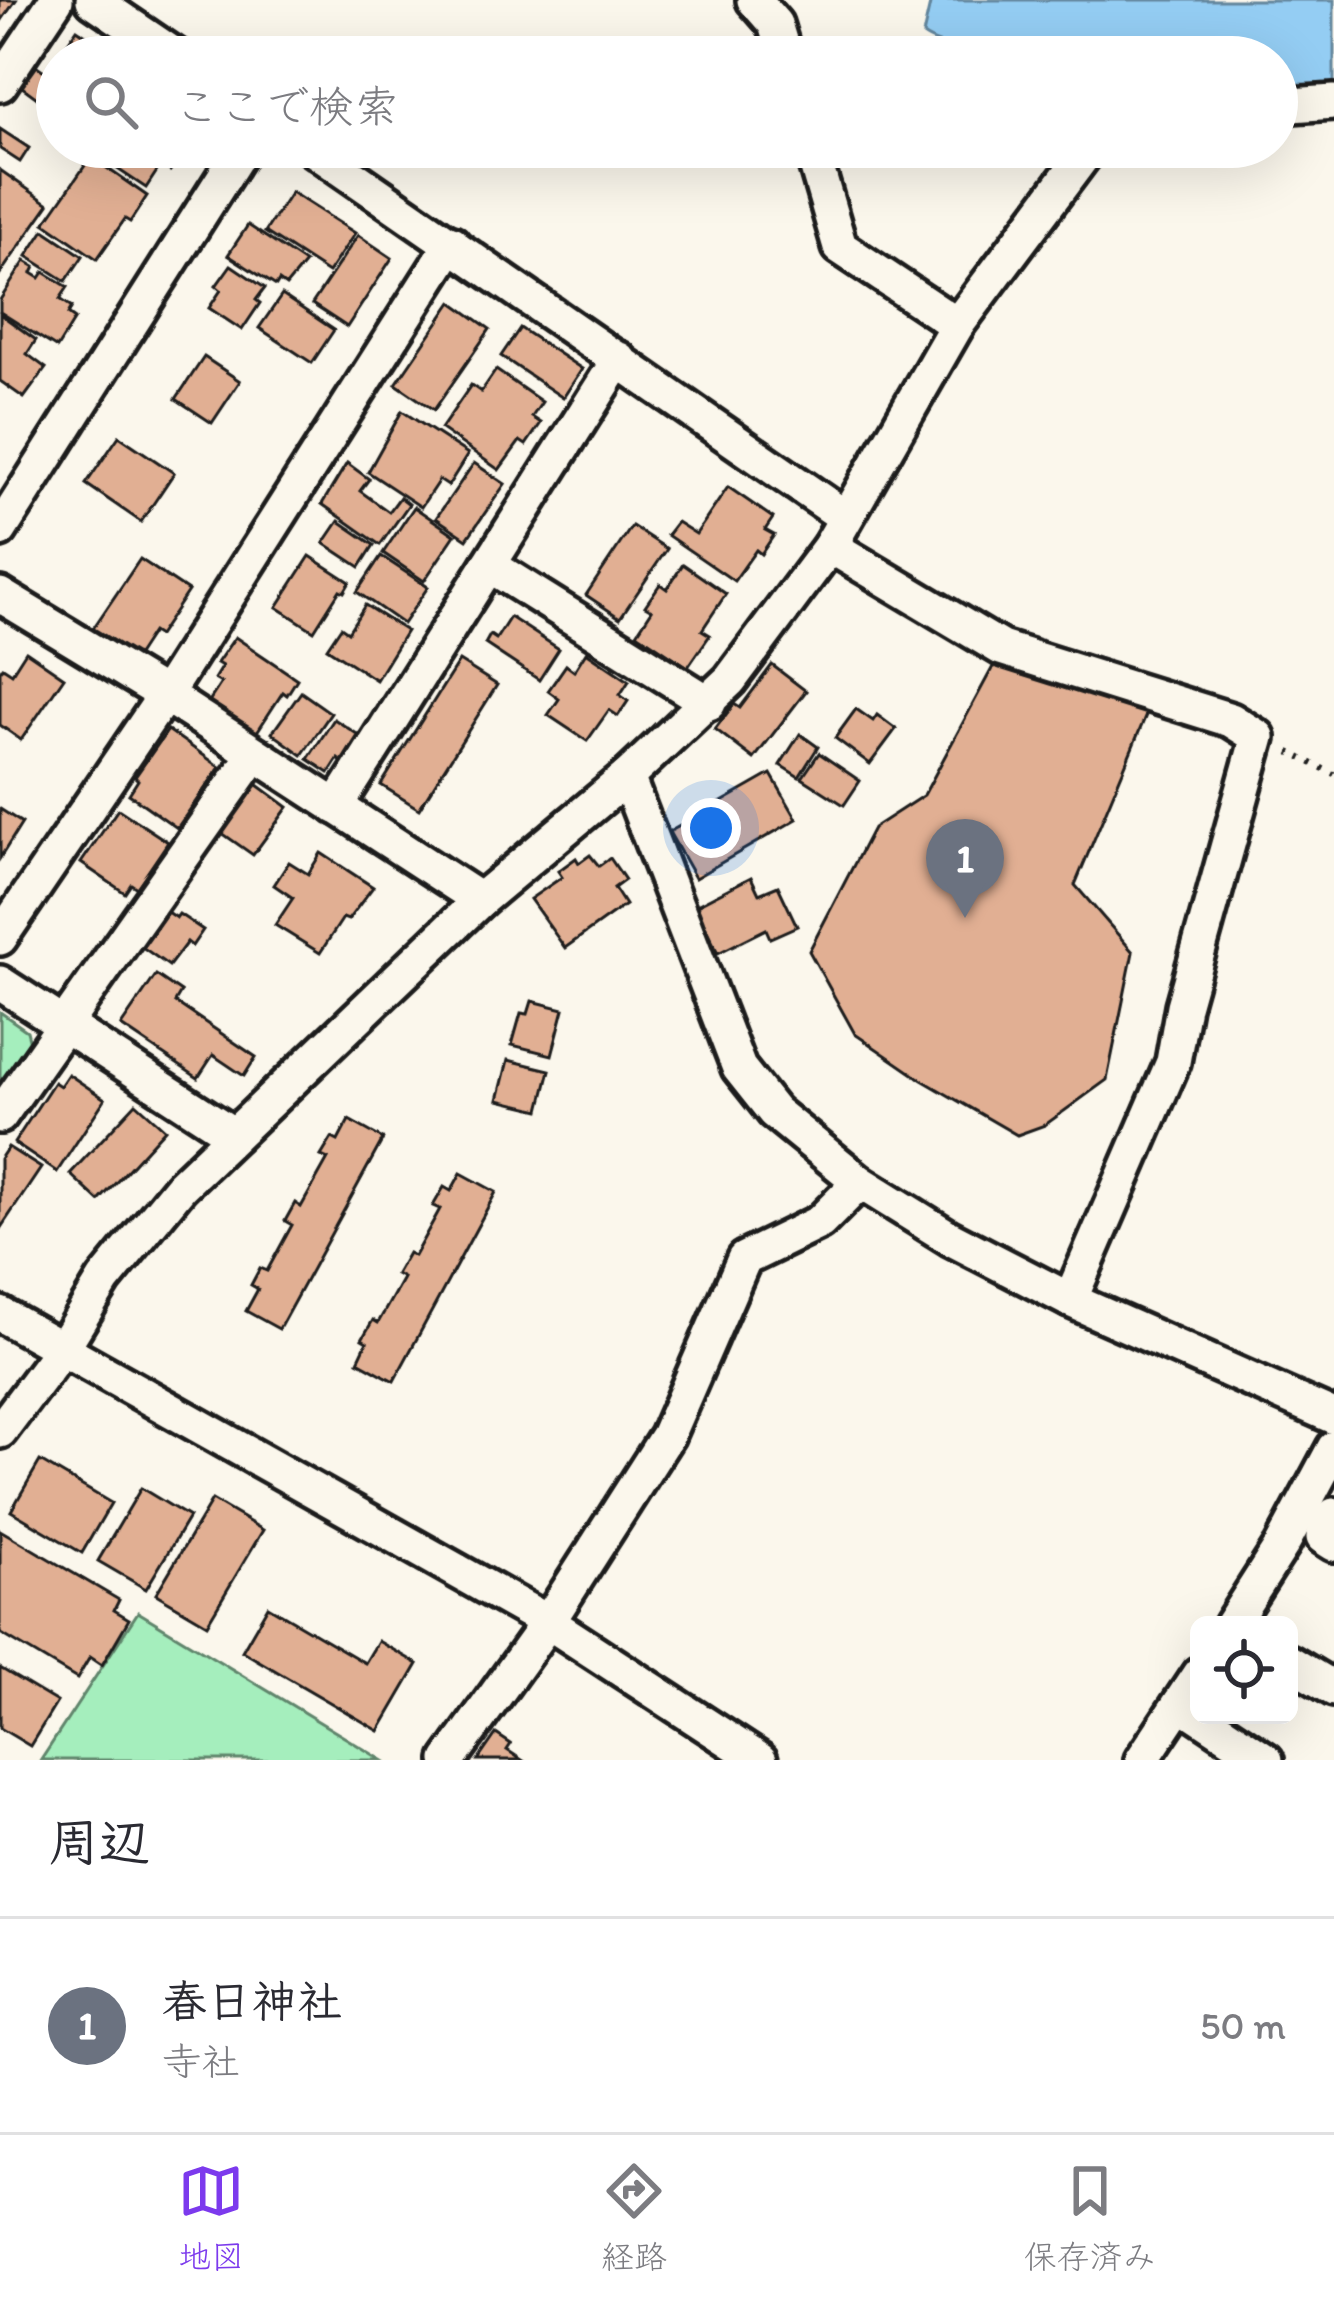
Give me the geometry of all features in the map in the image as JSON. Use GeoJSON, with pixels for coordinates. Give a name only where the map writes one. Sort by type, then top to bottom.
{"type":"FeatureCollection","features":[{"type":"Feature","properties":{"kind":"street"},"geometry":{"type":"LineString","coordinates":[[0,85],[56,0]]}},
{"type":"Feature","properties":{"kind":"street"},"geometry":{"type":"LineString","coordinates":[[754,0],[775,24],[778,36]]}},
{"type":"Feature","properties":{"kind":"street"},"geometry":{"type":"LineString","coordinates":[[95,1],[146,36]]}},
{"type":"Feature","properties":{"kind":"street"},"geometry":{"type":"LineString","coordinates":[[1298,105],[1334,102]]}},
{"type":"Feature","properties":{"kind":"street"},"geometry":{"type":"LineString","coordinates":[[0,530],[230,168]]}},
{"type":"Feature","properties":{"kind":"street"},"geometry":{"type":"LineString","coordinates":[[341,168],[619,359],[837,531],[1001,648],[1231,720],[1258,737],[1183,1006],[1174,1062],[1070,1300]]}},
{"type":"Feature","properties":{"kind":"street"},"geometry":{"type":"LineString","coordinates":[[817,168],[839,247],[957,325]]}},
{"type":"Feature","properties":{"kind":"street"},"geometry":{"type":"LineString","coordinates":[[0,1431],[63,1347],[104,1280],[181,1186],[480,900],[627,777],[709,703],[751,656],[837,531],[957,325],[1074,168]]}},
{"type":"Feature","properties":{"kind":"street"},"geometry":{"type":"LineString","coordinates":[[0,938],[165,695],[452,244]]}},
{"type":"Feature","properties":{"kind":"street"},"geometry":{"type":"LineString","coordinates":[[336,807],[619,359]]}},
{"type":"Feature","properties":{"kind":"street"},"geometry":{"type":"LineString","coordinates":[[489,566],[709,703]]}},
{"type":"Feature","properties":{"kind":"street"},"geometry":{"type":"LineString","coordinates":[[0,596],[165,695],[480,900]]}},
{"type":"Feature","properties":{"kind":"street"},"geometry":{"type":"LineString","coordinates":[[0,1116],[255,754]]}},
{"type":"Feature","properties":{"kind":"street"},"geometry":{"type":"LineString","coordinates":[[627,777],[739,1068],[774,1112],[860,1182],[950,1238],[1070,1300],[1334,1417]]}},
{"type":"Feature","properties":{"kind":"street"},"geometry":{"type":"LineString","coordinates":[[0,982],[234,1135]]}},
{"type":"Feature","properties":{"kind":"street"},"geometry":{"type":"LineString","coordinates":[[449,1760],[548,1622],[667,1436],[744,1259],[820,1222],[860,1182]]}},
{"type":"Feature","properties":{"kind":"street"},"geometry":{"type":"LineString","coordinates":[[0,1314],[548,1622],[760,1760]]}},
{"type":"Feature","properties":{"kind":"street"},"geometry":{"type":"LineString","coordinates":[[1237,1616],[1334,1448]]}},
{"type":"Feature","properties":{"kind":"street"},"geometry":{"type":"LineString","coordinates":[[1334,1514],[1323,1537],[1334,1544]]}},
{"type":"Feature","properties":{"kind":"street"},"geometry":{"type":"LineString","coordinates":[[1298,1667],[1334,1689]]}},
{"type":"Feature","properties":{"kind":"street"},"geometry":{"type":"LineString","coordinates":[[1142,1760],[1190,1688]]}},
{"type":"Feature","properties":{"kind":"street"},"geometry":{"type":"LineString","coordinates":[[1180,1703],[1266,1760]]}},
{"type":"Feature","properties":{"kind":"path"},"geometry":{"type":"LineString","coordinates":[[1258,737],[1334,774]]}},
{"type":"Feature","properties":{"kind":"green space"},"geometry":{"type":"Polygon","coordinates":[[[0,1012],[27,1031],[34,1058],[0,1109],[0,1012]]]}},
{"type":"Feature","properties":{"kind":"green space"},"geometry":{"type":"Polygon","coordinates":[[[138,1612],[382,1760],[41,1760],[138,1612]]]}},
{"type":"Feature","properties":{"kind":"water"},"geometry":{"type":"Polygon","coordinates":[[[931,0],[1334,0],[1334,84],[1298,84],[1298,36],[923,35],[931,0]]]}},
{"type":"Feature","properties":{"kind":"building"},"geometry":{"type":"Polygon","coordinates":[[[0,0],[16,0],[2,20],[0,18],[0,0]]]}},
{"type":"Feature","properties":{"kind":"building"},"geometry":{"type":"Polygon","coordinates":[[[36,67],[36,97],[22,87],[36,67]]]}},
{"type":"Feature","properties":{"kind":"building"},"geometry":{"type":"Polygon","coordinates":[[[0,129],[29,148],[20,162],[0,149],[0,129]]]}},
{"type":"Feature","properties":{"kind":"building"},"geometry":{"type":"Polygon","coordinates":[[[83,168],[107,168],[147,196],[97,259],[45,223],[83,168]]]}},
{"type":"Feature","properties":{"kind":"building"},"geometry":{"type":"Polygon","coordinates":[[[116,168],[159,168],[146,188],[116,168]]]}},
{"type":"Feature","properties":{"kind":"building"},"geometry":{"type":"Polygon","coordinates":[[[0,170],[49,204],[0,274],[0,170]]]}},
{"type":"Feature","properties":{"kind":"building"},"geometry":{"type":"Polygon","coordinates":[[[291,192],[355,233],[328,273],[265,232],[291,192]]]}},
{"type":"Feature","properties":{"kind":"building"},"geometry":{"type":"Polygon","coordinates":[[[248,225],[305,263],[286,286],[279,281],[276,286],[228,255],[248,225]]]}},
{"type":"Feature","properties":{"kind":"building"},"geometry":{"type":"Polygon","coordinates":[[[44,230],[83,256],[66,281],[27,256],[44,230]]]}},
{"type":"Feature","properties":{"kind":"building"},"geometry":{"type":"Polygon","coordinates":[[[358,235],[392,258],[347,327],[312,304],[358,235]]]}},
{"type":"Feature","properties":{"kind":"building"},"geometry":{"type":"Polygon","coordinates":[[[25,261],[40,278],[44,272],[68,287],[60,299],[72,307],[68,314],[75,319],[57,348],[0,312],[0,300],[25,261]]]}},
{"type":"Feature","properties":{"kind":"building"},"geometry":{"type":"Polygon","coordinates":[[[231,265],[265,288],[242,330],[209,308],[221,290],[216,286],[231,265]]]}},
{"type":"Feature","properties":{"kind":"building"},"geometry":{"type":"Polygon","coordinates":[[[282,295],[334,330],[312,363],[259,328],[282,295]]]}},
{"type":"Feature","properties":{"kind":"building"},"geometry":{"type":"Polygon","coordinates":[[[452,302],[490,329],[434,410],[396,384],[452,302]]]}},
{"type":"Feature","properties":{"kind":"building"},"geometry":{"type":"Polygon","coordinates":[[[0,314],[36,340],[27,354],[46,368],[24,398],[0,381],[0,314]]]}},
{"type":"Feature","properties":{"kind":"building"},"geometry":{"type":"Polygon","coordinates":[[[520,328],[582,369],[563,398],[501,356],[520,328]]]}},
{"type":"Feature","properties":{"kind":"building"},"geometry":{"type":"Polygon","coordinates":[[[204,357],[240,381],[212,423],[176,399],[204,357]]]}},
{"type":"Feature","properties":{"kind":"building"},"geometry":{"type":"Polygon","coordinates":[[[496,370],[542,402],[532,417],[541,423],[526,445],[520,441],[499,470],[441,429],[471,385],[481,392],[496,370]]]}},
{"type":"Feature","properties":{"kind":"building"},"geometry":{"type":"Polygon","coordinates":[[[402,411],[468,454],[448,486],[439,480],[421,507],[368,472],[402,411]]]}},
{"type":"Feature","properties":{"kind":"building"},"geometry":{"type":"Polygon","coordinates":[[[119,436],[174,473],[141,522],[86,484],[119,436]]]}},
{"type":"Feature","properties":{"kind":"building"},"geometry":{"type":"Polygon","coordinates":[[[347,463],[369,479],[360,491],[389,512],[400,497],[409,504],[380,545],[322,504],[347,463]]]}},
{"type":"Feature","properties":{"kind":"building"},"geometry":{"type":"Polygon","coordinates":[[[474,463],[505,484],[467,539],[436,518],[474,463]]]}},
{"type":"Feature","properties":{"kind":"building"},"geometry":{"type":"Polygon","coordinates":[[[728,487],[773,518],[765,530],[774,535],[761,554],[756,550],[734,581],[667,535],[677,522],[696,534],[728,487]]]}},
{"type":"Feature","properties":{"kind":"building"},"geometry":{"type":"Polygon","coordinates":[[[414,507],[455,535],[424,581],[383,553],[414,507]]]}},
{"type":"Feature","properties":{"kind":"building"},"geometry":{"type":"Polygon","coordinates":[[[339,521],[374,545],[360,567],[324,543],[339,521]]]}},
{"type":"Feature","properties":{"kind":"building"},"geometry":{"type":"Polygon","coordinates":[[[632,526],[667,549],[620,618],[586,595],[632,526]]]}},
{"type":"Feature","properties":{"kind":"building"},"geometry":{"type":"Polygon","coordinates":[[[310,556],[350,582],[314,631],[277,607],[310,556]]]}},
{"type":"Feature","properties":{"kind":"building"},"geometry":{"type":"Polygon","coordinates":[[[381,556],[428,587],[403,624],[357,592],[381,556]]]}},
{"type":"Feature","properties":{"kind":"building"},"geometry":{"type":"Polygon","coordinates":[[[140,559],[188,591],[158,636],[152,632],[135,658],[92,630],[140,559]]]}},
{"type":"Feature","properties":{"kind":"building"},"geometry":{"type":"Polygon","coordinates":[[[683,564],[726,594],[702,630],[710,635],[688,667],[637,633],[652,610],[645,606],[660,584],[667,589],[683,564]]]}},
{"type":"Feature","properties":{"kind":"building"},"geometry":{"type":"Polygon","coordinates":[[[365,605],[406,631],[376,680],[327,648],[341,627],[348,632],[365,605]]]}},
{"type":"Feature","properties":{"kind":"building"},"geometry":{"type":"Polygon","coordinates":[[[510,617],[559,649],[539,680],[485,644],[490,635],[496,639],[510,617]]]}},
{"type":"Feature","properties":{"kind":"building"},"geometry":{"type":"Polygon","coordinates":[[[235,637],[297,679],[255,735],[208,703],[221,683],[214,679],[222,666],[217,663],[235,637]]]}},
{"type":"Feature","properties":{"kind":"building"},"geometry":{"type":"Polygon","coordinates":[[[26,651],[64,677],[21,740],[0,725],[0,671],[3,667],[12,673],[26,651]]]}},
{"type":"Feature","properties":{"kind":"building"},"geometry":{"type":"Polygon","coordinates":[[[586,652],[629,681],[620,695],[628,701],[618,716],[609,710],[587,741],[548,715],[559,699],[548,691],[566,665],[574,671],[586,652]]]}},
{"type":"Feature","properties":{"kind":"building"},"geometry":{"type":"Polygon","coordinates":[[[459,661],[497,685],[419,809],[381,785],[459,661]]]}},
{"type":"Feature","properties":{"kind":"building"},"geometry":{"type":"Polygon","coordinates":[[[995,663],[1149,708],[1075,885],[1133,952],[1107,1080],[1045,1125],[1017,1135],[855,1034],[809,951],[873,828],[924,795],[995,663]]]}},
{"type":"Feature","properties":{"kind":"building"},"geometry":{"type":"Polygon","coordinates":[[[772,665],[806,691],[754,759],[715,729],[734,704],[740,708],[772,665]]]}},
{"type":"Feature","properties":{"kind":"building"},"geometry":{"type":"Polygon","coordinates":[[[301,692],[331,713],[302,755],[272,733],[301,692]]]}},
{"type":"Feature","properties":{"kind":"building"},"geometry":{"type":"Polygon","coordinates":[[[856,709],[873,721],[877,715],[896,729],[870,764],[835,738],[856,709]]]}},
{"type":"Feature","properties":{"kind":"building"},"geometry":{"type":"Polygon","coordinates":[[[334,719],[360,736],[343,763],[338,759],[329,773],[308,759],[334,719]]]}},
{"type":"Feature","properties":{"kind":"building"},"geometry":{"type":"Polygon","coordinates":[[[168,730],[220,767],[177,828],[129,794],[138,780],[135,777],[168,730]]]}},
{"type":"Feature","properties":{"kind":"building"},"geometry":{"type":"Polygon","coordinates":[[[800,734],[818,747],[799,777],[780,765],[800,734]]]}},
{"type":"Feature","properties":{"kind":"building"},"geometry":{"type":"Polygon","coordinates":[[[819,753],[860,781],[844,805],[802,778],[819,753]]]}},
{"type":"Feature","properties":{"kind":"building"},"geometry":{"type":"Polygon","coordinates":[[[771,774],[797,819],[695,878],[669,832],[771,774]]]}},
{"type":"Feature","properties":{"kind":"building"},"geometry":{"type":"Polygon","coordinates":[[[254,782],[288,807],[253,855],[219,831],[254,782]]]}},
{"type":"Feature","properties":{"kind":"building"},"geometry":{"type":"Polygon","coordinates":[[[0,809],[22,823],[0,858],[0,809]]]}},
{"type":"Feature","properties":{"kind":"building"},"geometry":{"type":"Polygon","coordinates":[[[118,809],[168,842],[137,888],[131,884],[125,893],[81,863],[118,809]]]}},
{"type":"Feature","properties":{"kind":"building"},"geometry":{"type":"Polygon","coordinates":[[[321,853],[373,887],[348,920],[343,918],[320,953],[275,925],[293,898],[274,885],[289,862],[308,874],[321,853]]]}},
{"type":"Feature","properties":{"kind":"building"},"geometry":{"type":"Polygon","coordinates":[[[590,855],[599,866],[610,858],[625,880],[614,888],[625,905],[565,948],[530,899],[562,877],[558,871],[590,855]]]}},
{"type":"Feature","properties":{"kind":"building"},"geometry":{"type":"Polygon","coordinates":[[[751,877],[759,894],[778,886],[797,926],[770,938],[766,929],[718,953],[695,906],[751,877]]]}},
{"type":"Feature","properties":{"kind":"building"},"geometry":{"type":"Polygon","coordinates":[[[167,912],[203,930],[169,966],[142,947],[167,912]]]}},
{"type":"Feature","properties":{"kind":"building"},"geometry":{"type":"Polygon","coordinates":[[[156,975],[181,992],[175,1002],[256,1057],[244,1076],[213,1055],[198,1078],[121,1026],[156,975]]]}},
{"type":"Feature","properties":{"kind":"building"},"geometry":{"type":"Polygon","coordinates":[[[532,1001],[564,1009],[552,1055],[512,1045],[521,1013],[528,1014],[532,1001]]]}},
{"type":"Feature","properties":{"kind":"building"},"geometry":{"type":"Polygon","coordinates":[[[508,1060],[550,1070],[540,1110],[498,1100],[508,1060]]]}},
{"type":"Feature","properties":{"kind":"building"},"geometry":{"type":"Polygon","coordinates":[[[68,1074],[105,1099],[57,1172],[14,1143],[54,1082],[60,1086],[68,1074]]]}},
{"type":"Feature","properties":{"kind":"building"},"geometry":{"type":"Polygon","coordinates":[[[136,1103],[165,1129],[99,1201],[70,1174],[136,1103]]]}},
{"type":"Feature","properties":{"kind":"building"},"geometry":{"type":"Polygon","coordinates":[[[349,1120],[383,1139],[279,1329],[246,1311],[258,1289],[251,1285],[260,1268],[267,1271],[292,1225],[285,1221],[295,1203],[301,1207],[328,1159],[321,1156],[332,1138],[338,1141],[349,1120]]]}},
{"type":"Feature","properties":{"kind":"building"},"geometry":{"type":"Polygon","coordinates":[[[8,1147],[41,1168],[0,1229],[0,1159],[8,1147]]]}},
{"type":"Feature","properties":{"kind":"building"},"geometry":{"type":"Polygon","coordinates":[[[461,1173],[496,1192],[394,1381],[358,1361],[367,1342],[362,1339],[373,1320],[378,1323],[403,1278],[396,1274],[408,1253],[414,1256],[440,1209],[433,1206],[444,1187],[451,1191],[461,1173]]]}},
{"type":"Feature","properties":{"kind":"building"},"geometry":{"type":"Polygon","coordinates":[[[40,1461],[111,1503],[82,1553],[11,1511],[40,1461]]]}},
{"type":"Feature","properties":{"kind":"building"},"geometry":{"type":"Polygon","coordinates":[[[141,1488],[189,1517],[146,1589],[98,1561],[141,1488]]]}},
{"type":"Feature","properties":{"kind":"building"},"geometry":{"type":"Polygon","coordinates":[[[212,1500],[263,1530],[207,1624],[156,1594],[212,1500]]]}},
{"type":"Feature","properties":{"kind":"building"},"geometry":{"type":"Polygon","coordinates":[[[0,1530],[119,1600],[114,1610],[129,1619],[102,1665],[90,1657],[77,1679],[0,1633],[0,1530]]]}},
{"type":"Feature","properties":{"kind":"building"},"geometry":{"type":"Polygon","coordinates":[[[268,1606],[365,1663],[378,1641],[418,1664],[379,1731],[242,1651],[268,1606]]]}},
{"type":"Feature","properties":{"kind":"building"},"geometry":{"type":"Polygon","coordinates":[[[0,1668],[57,1702],[30,1746],[0,1728],[0,1668]]]}},
{"type":"Feature","properties":{"kind":"building"},"geometry":{"type":"Polygon","coordinates":[[[496,1734],[511,1744],[507,1750],[522,1760],[478,1760],[496,1734]]]}},
{"type":"Feature","properties":{"kind":"place","name":"春日神社"},"geometry":{"type":"Point","coordinates":[965,918]}}]}
